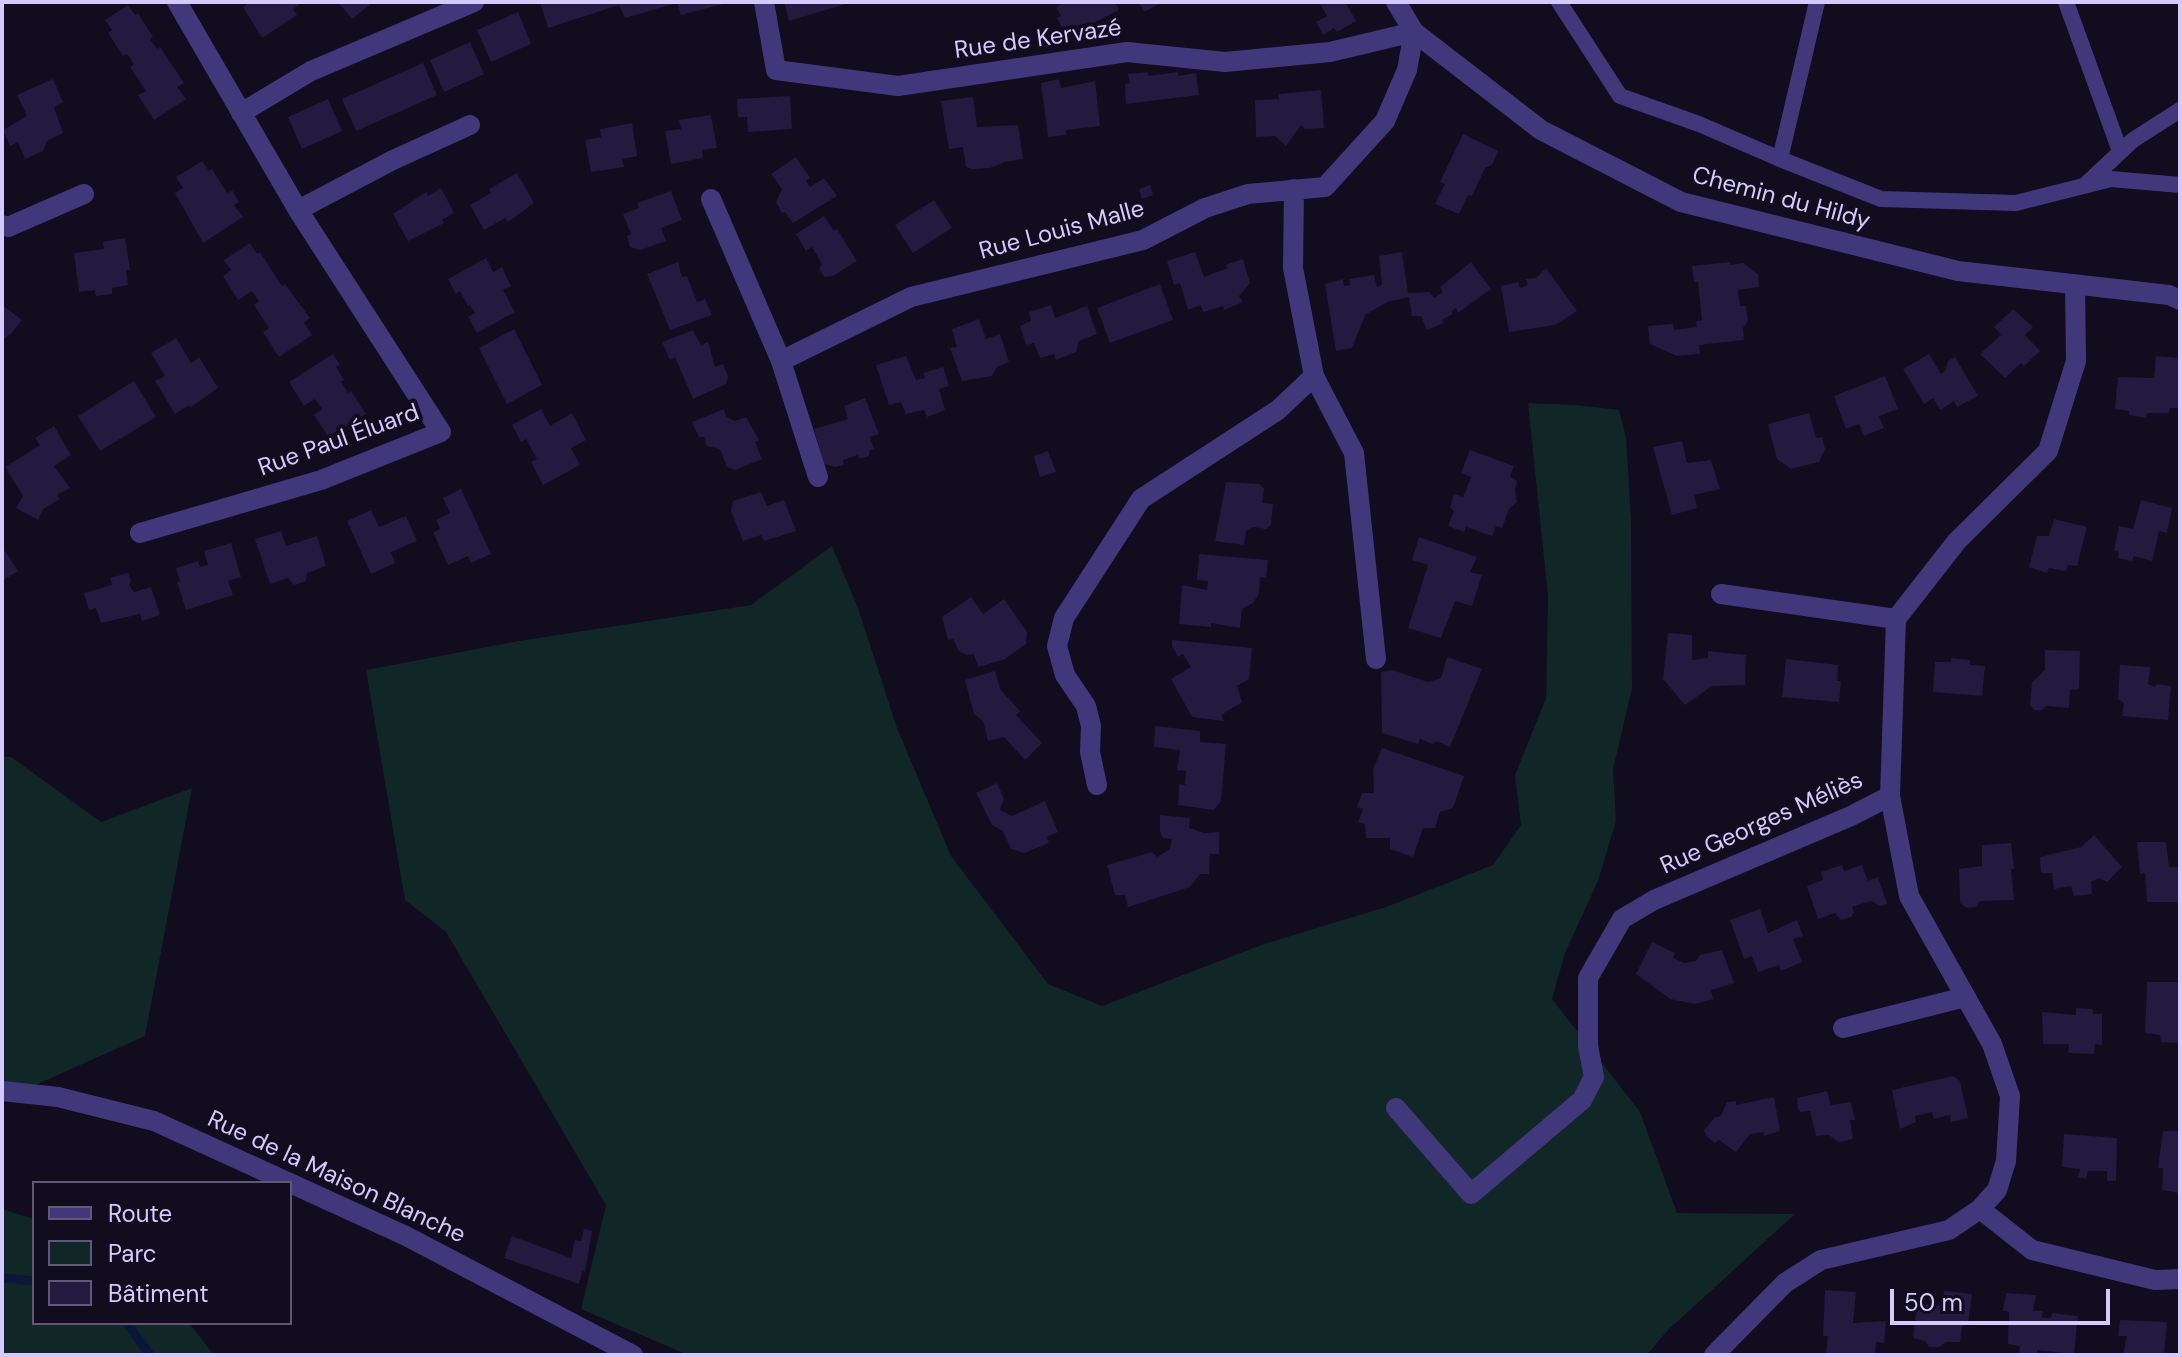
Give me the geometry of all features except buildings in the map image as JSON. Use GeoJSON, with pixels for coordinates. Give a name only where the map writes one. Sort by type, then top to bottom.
{"type":"FeatureCollection","features":[{"type":"Feature","properties":{"kind":"street","name":"Rue Paul Éluard"},"geometry":{"type":"LineString","coordinates":[[140,533],[321,480],[441,432],[298,210],[177,2]]}},
{"type":"Feature","properties":{"kind":"street"},"geometry":{"type":"LineString","coordinates":[[241,113],[311,71],[474,2]]}},
{"type":"Feature","properties":{"kind":"street","name":"Rue de Kervazé"},"geometry":{"type":"LineString","coordinates":[[764,2],[776,70],[898,86],[1127,52],[1225,62],[1330,52],[1414,32]]}},
{"type":"Feature","properties":{"kind":"street"},"geometry":{"type":"LineString","coordinates":[[1396,2],[1414,32]]}},
{"type":"Feature","properties":{"kind":"street","name":"Rue Louis Malle"},"geometry":{"type":"LineString","coordinates":[[781,361],[911,297],[1143,240],[1205,208],[1248,194],[1325,187],[1385,121],[1407,70],[1414,32]]}},
{"type":"Feature","properties":{"kind":"street","name":"Chemin du Hildy"},"geometry":{"type":"LineString","coordinates":[[1414,32],[1541,130],[1681,202],[1958,271],[2169,295],[2180,300]]}},
{"type":"Feature","properties":{"kind":"street"},"geometry":{"type":"LineString","coordinates":[[298,210],[393,160],[470,125]]}},
{"type":"Feature","properties":{"kind":"street"},"geometry":{"type":"LineString","coordinates":[[1294,189],[1293,268],[1314,376],[1354,453],[1376,659]]}},
{"type":"Feature","properties":{"kind":"street"},"geometry":{"type":"LineString","coordinates":[[2,225],[8,227],[84,194]]}},
{"type":"Feature","properties":{"kind":"street"},"geometry":{"type":"LineString","coordinates":[[711,199],[781,361],[818,477]]}},
{"type":"Feature","properties":{"kind":"street"},"geometry":{"type":"LineString","coordinates":[[1721,594],[1896,619],[1957,541],[2048,451],[2076,361],[2075,286]]}},
{"type":"Feature","properties":{"kind":"street"},"geometry":{"type":"LineString","coordinates":[[1097,785],[1086,706],[1065,675],[1057,646],[1064,618],[1141,499],[1278,410],[1314,376]]}},
{"type":"Feature","properties":{"kind":"street","name":"Rue Georges Méliès"},"geometry":{"type":"LineString","coordinates":[[1714,1355],[1785,1283],[1821,1260],[1949,1230],[1980,1209],[1997,1190],[2006,1161],[2010,1096],[1992,1044],[1909,896],[1890,796],[1896,619]]}},
{"type":"Feature","properties":{"kind":"street","name":"Rue Georges Méliès"},"geometry":{"type":"LineString","coordinates":[[1396,1108],[1471,1194],[1582,1100],[1594,1077],[1588,1046],[1588,978],[1622,919],[1654,900],[1851,816],[1890,796]]}},
{"type":"Feature","properties":{"kind":"street"},"geometry":{"type":"LineString","coordinates":[[1843,1028],[1965,997]]}},
{"type":"Feature","properties":{"kind":"street","name":"Rue de la Maison Blanche"},"geometry":{"type":"LineString","coordinates":[[2,1091],[58,1097],[154,1121],[285,1181]]}},
{"type":"Feature","properties":{"kind":"street","name":"Rue de la Maison Blanche"},"geometry":{"type":"LineString","coordinates":[[292,1184],[406,1236],[633,1355]]}},
{"type":"Feature","properties":{"kind":"street"},"geometry":{"type":"LineString","coordinates":[[1980,1209],[2032,1250],[2155,1280],[2180,1279]]}},
{"type":"Feature","properties":{"kind":"lane"},"geometry":{"type":"LineString","coordinates":[[1559,2],[1620,96],[1699,124],[1881,199],[2016,203],[2111,179],[2180,185]]}},
{"type":"Feature","properties":{"kind":"lane"},"geometry":{"type":"LineString","coordinates":[[1780,159],[1817,2]]}},
{"type":"Feature","properties":{"kind":"lane"},"geometry":{"type":"LineString","coordinates":[[2066,2],[2120,151]]}},
{"type":"Feature","properties":{"kind":"lane"},"geometry":{"type":"LineString","coordinates":[[2084,186],[2133,140],[2180,110]]}},
{"type":"Feature","properties":{"kind":"green space"},"geometry":{"type":"Polygon","coordinates":[[[1528,403],[1619,410],[1626,437],[1631,518],[1632,689],[1613,769],[1616,821],[1598,881],[1565,953],[1552,999],[1640,1112],[1677,1213],[1795,1214],[1667,1331],[1647,1355],[688,1355],[581,1309],[606,1205],[446,932],[405,900],[366,670],[519,641],[751,605],[832,546],[858,608],[897,728],[951,856],[1048,984],[1102,1006],[1264,944],[1386,907],[1493,865],[1521,825],[1515,775],[1546,698],[1548,596],[1528,403]]]}},
{"type":"Feature","properties":{"kind":"green space"},"geometry":{"type":"Polygon","coordinates":[[[2,757],[11,757],[101,822],[192,788],[145,1036],[2,1100],[2,757]]]}},
{"type":"Feature","properties":{"kind":"green space"},"geometry":{"type":"Polygon","coordinates":[[[2,1209],[32,1218],[32,1325],[191,1325],[214,1355],[2,1355],[2,1209]]]}},
{"type":"Feature","properties":{"kind":"waterway"},"geometry":{"type":"LineString","coordinates":[[2,1278],[32,1281]]}},
{"type":"Feature","properties":{"kind":"waterway"},"geometry":{"type":"LineString","coordinates":[[128,1325],[150,1355]]}}]}
